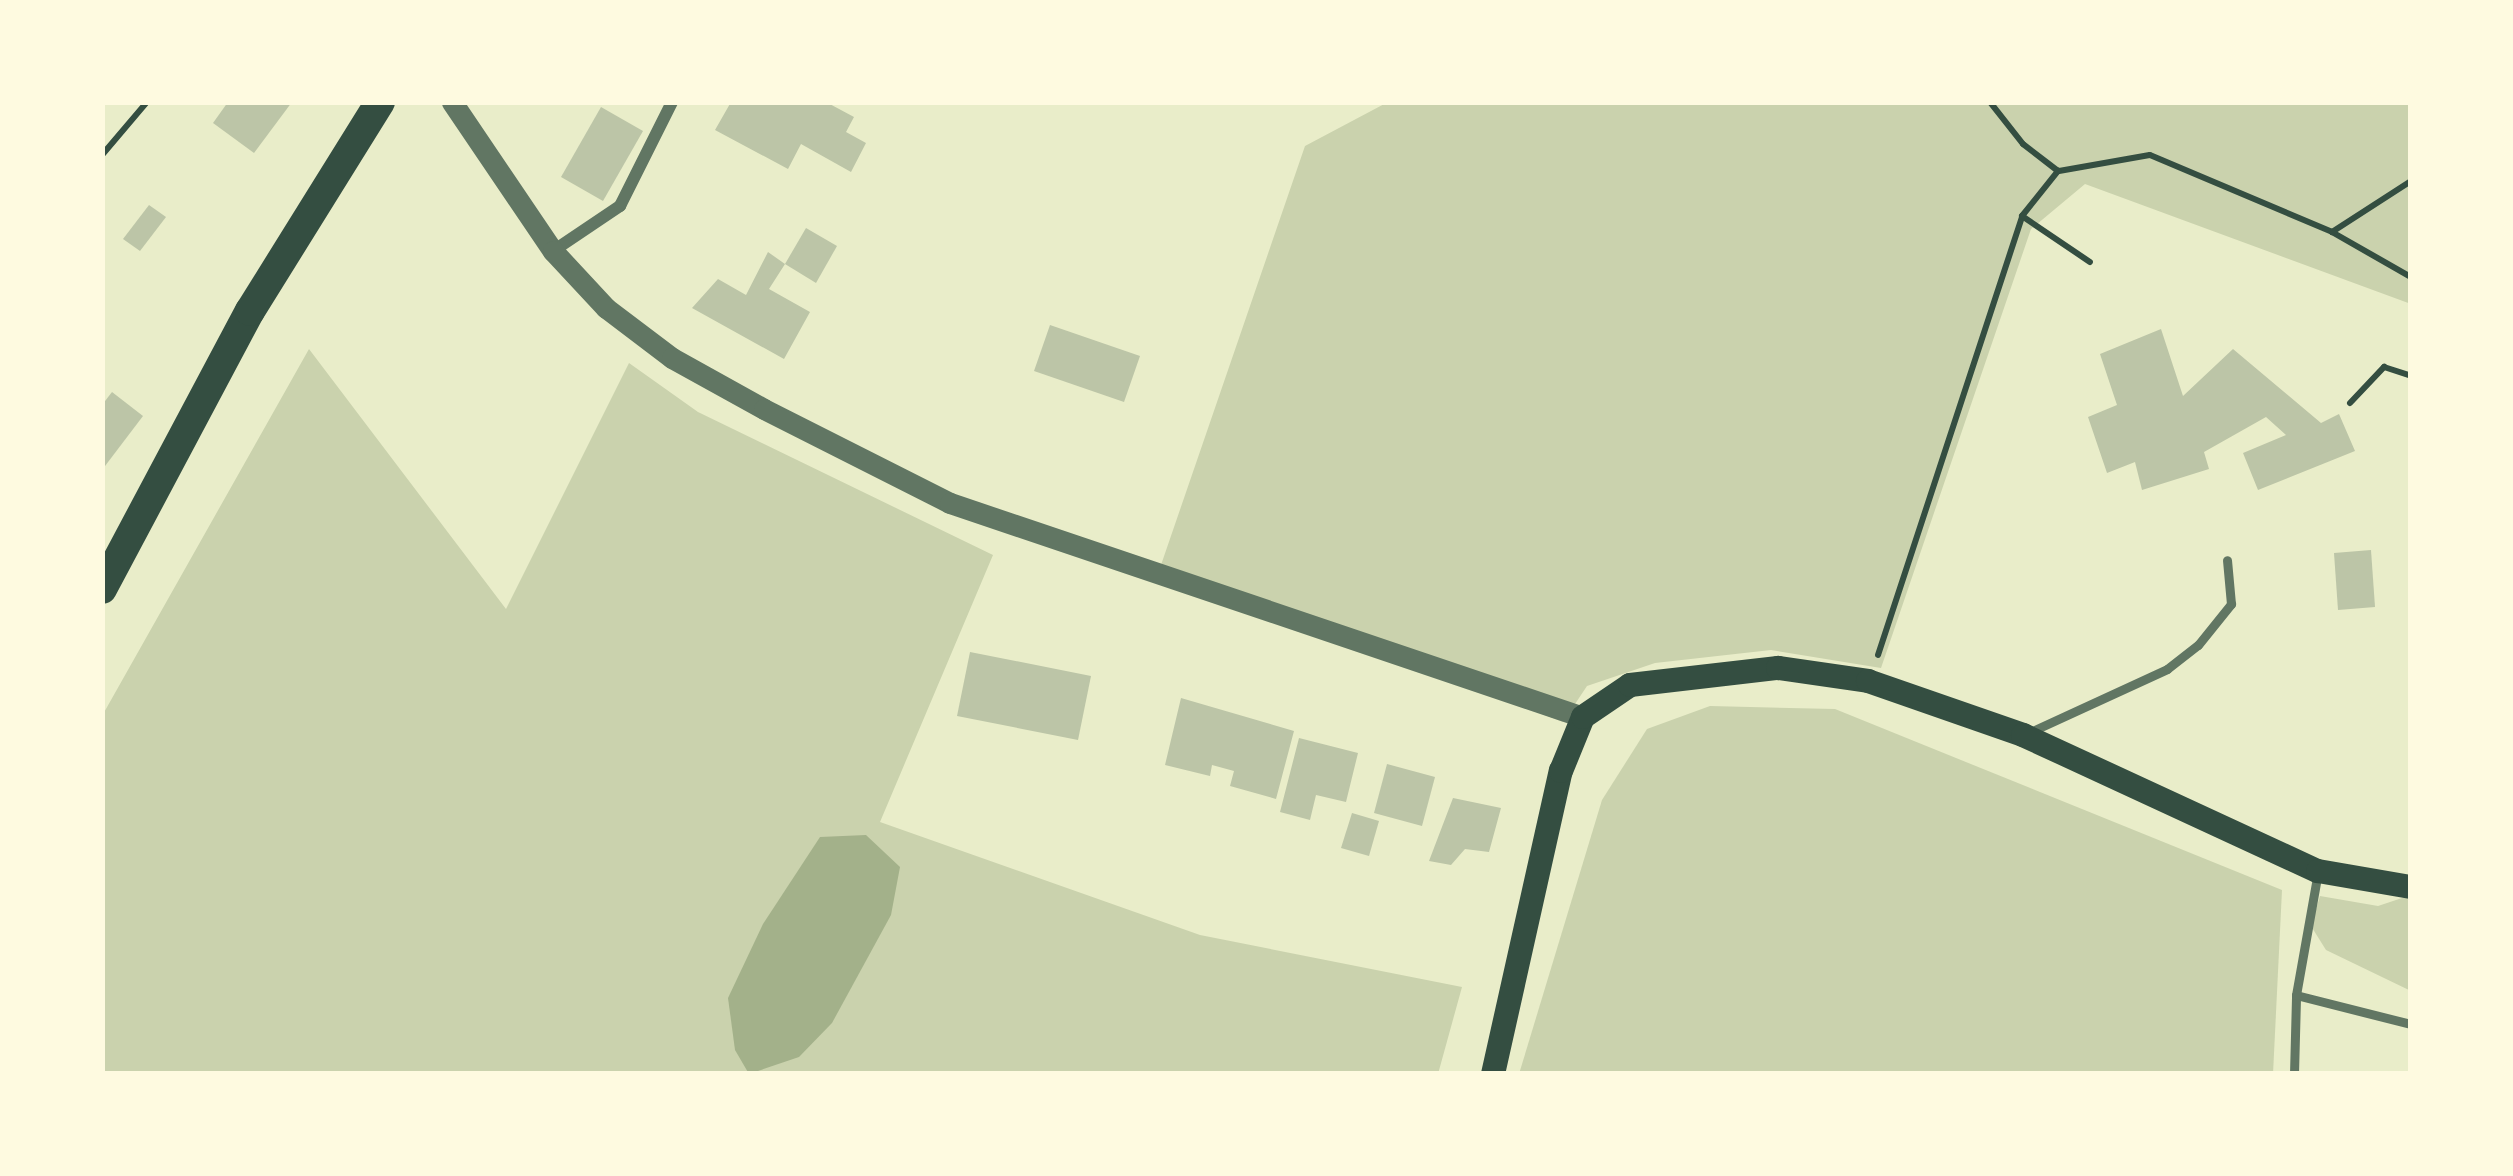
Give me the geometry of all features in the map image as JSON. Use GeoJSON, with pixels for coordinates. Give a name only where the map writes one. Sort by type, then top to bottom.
{"type":"FeatureCollection","features":[{"type":"Feature","properties":{"kind":"main road"},"geometry":{"type":"LineString","coordinates":[[102,589],[250,311],[380,102]]}},
{"type":"Feature","properties":{"kind":"main road"},"geometry":{"type":"LineString","coordinates":[[1493,1074],[1561,771],[1582,717],[1630,685],[1706,670],[1778,668],[1868,681],[2023,736],[2318,872],[2411,887]]}},
{"type":"Feature","properties":{"kind":"street"},"geometry":{"type":"LineString","coordinates":[[452,102],[553,251],[606,308],[672,358],[950,503],[1582,717]]}},
{"type":"Feature","properties":{"kind":"street"},"geometry":{"type":"LineString","coordinates":[[553,251],[620,206],[672,102]]}},
{"type":"Feature","properties":{"kind":"lane"},"geometry":{"type":"LineString","coordinates":[[2023,736],[2167,669],[2198,646],[2231,604],[2227,560]]}},
{"type":"Feature","properties":{"kind":"lane"},"geometry":{"type":"LineString","coordinates":[[2294,1074],[2296,995],[2318,872]]}},
{"type":"Feature","properties":{"kind":"lane"},"geometry":{"type":"LineString","coordinates":[[2296,995],[2411,1024]]}},
{"type":"Feature","properties":{"kind":"path"},"geometry":{"type":"LineString","coordinates":[[102,155],[147,102]]}},
{"type":"Feature","properties":{"kind":"path"},"geometry":{"type":"LineString","coordinates":[[1990,102],[2023,145],[2058,171]]}},
{"type":"Feature","properties":{"kind":"path"},"geometry":{"type":"LineString","coordinates":[[1868,681],[2022,216],[2058,171],[2150,155],[2332,232],[2411,277]]}},
{"type":"Feature","properties":{"kind":"path"},"geometry":{"type":"LineString","coordinates":[[2332,232],[2411,181]]}},
{"type":"Feature","properties":{"kind":"path"},"geometry":{"type":"LineString","coordinates":[[2022,216],[2090,262]]}},
{"type":"Feature","properties":{"kind":"path"},"geometry":{"type":"LineString","coordinates":[[2350,403],[2384,367],[2411,376]]}},
{"type":"Feature","properties":{"kind":"shaded area"},"geometry":{"type":"Polygon","coordinates":[[[1388,102],[2411,102],[2411,304],[2085,184],[2031,229],[1881,668],[1771,650],[1655,663],[1587,686],[1563,722],[1161,565],[1305,146],[1388,102]]]}},
{"type":"Feature","properties":{"kind":"shaded area"},"geometry":{"type":"Polygon","coordinates":[[[309,349],[506,609],[629,363],[698,412],[993,555],[880,822],[1200,935],[1462,987],[1438,1074],[102,1074],[102,716],[309,349]]]}},
{"type":"Feature","properties":{"kind":"shaded area"},"geometry":{"type":"Polygon","coordinates":[[[1710,706],[1835,709],[2282,890],[2273,1074],[1519,1074],[1602,800],[1647,729],[1710,706]]]}},
{"type":"Feature","properties":{"kind":"shaded area"},"geometry":{"type":"Polygon","coordinates":[[[866,835],[900,867],[891,915],[832,1023],[799,1057],[749,1074],[735,1050],[728,998],[763,924],[820,837],[866,835]]]}},
{"type":"Feature","properties":{"kind":"shaded area"},"geometry":{"type":"Polygon","coordinates":[[[2411,895],[2411,991],[2326,950],[2311,926],[2320,896],[2378,906],[2411,895]]]}},
{"type":"Feature","properties":{"kind":"building"},"geometry":{"type":"Polygon","coordinates":[[[228,102],[292,102],[254,153],[213,123],[228,102]]]}},
{"type":"Feature","properties":{"kind":"building"},"geometry":{"type":"Polygon","coordinates":[[[731,102],[826,102],[854,117],[846,132],[866,143],[851,172],[801,144],[788,169],[715,130],[731,102]]]}},
{"type":"Feature","properties":{"kind":"building"},"geometry":{"type":"Polygon","coordinates":[[[601,107],[643,131],[603,201],[561,177],[601,107]]]}},
{"type":"Feature","properties":{"kind":"building"},"geometry":{"type":"Polygon","coordinates":[[[149,205],[166,217],[140,251],[123,239],[149,205]]]}},
{"type":"Feature","properties":{"kind":"building"},"geometry":{"type":"Polygon","coordinates":[[[806,228],[837,246],[816,283],[785,264],[806,228]]]}},
{"type":"Feature","properties":{"kind":"building"},"geometry":{"type":"Polygon","coordinates":[[[768,252],[785,264],[769,289],[810,312],[784,359],[692,308],[718,279],[746,295],[768,252]]]}},
{"type":"Feature","properties":{"kind":"building"},"geometry":{"type":"Polygon","coordinates":[[[1050,325],[1140,356],[1124,402],[1034,371],[1050,325]]]}},
{"type":"Feature","properties":{"kind":"building"},"geometry":{"type":"Polygon","coordinates":[[[2161,329],[2183,396],[2233,349],[2321,423],[2339,414],[2355,451],[2258,490],[2243,453],[2286,435],[2266,417],[2204,452],[2209,469],[2142,490],[2135,462],[2107,473],[2088,417],[2117,405],[2100,354],[2161,329]]]}},
{"type":"Feature","properties":{"kind":"building"},"geometry":{"type":"Polygon","coordinates":[[[112,392],[143,416],[102,470],[102,405],[112,392]]]}},
{"type":"Feature","properties":{"kind":"building"},"geometry":{"type":"Polygon","coordinates":[[[2371,550],[2375,607],[2338,610],[2334,553],[2371,550]]]}},
{"type":"Feature","properties":{"kind":"building"},"geometry":{"type":"Polygon","coordinates":[[[970,652],[1091,676],[1078,740],[957,716],[970,652]]]}},
{"type":"Feature","properties":{"kind":"building"},"geometry":{"type":"Polygon","coordinates":[[[1181,698],[1294,731],[1276,799],[1230,786],[1234,771],[1212,765],[1210,776],[1165,765],[1181,698]]]}},
{"type":"Feature","properties":{"kind":"building"},"geometry":{"type":"Polygon","coordinates":[[[1299,738],[1358,753],[1346,802],[1316,795],[1310,820],[1280,812],[1299,738]]]}},
{"type":"Feature","properties":{"kind":"building"},"geometry":{"type":"Polygon","coordinates":[[[1387,764],[1435,777],[1422,826],[1374,813],[1387,764]]]}},
{"type":"Feature","properties":{"kind":"building"},"geometry":{"type":"Polygon","coordinates":[[[1453,798],[1501,808],[1489,852],[1465,849],[1451,865],[1429,861],[1453,798]]]}},
{"type":"Feature","properties":{"kind":"building"},"geometry":{"type":"Polygon","coordinates":[[[1352,813],[1379,821],[1369,856],[1341,848],[1352,813]]]}}]}
